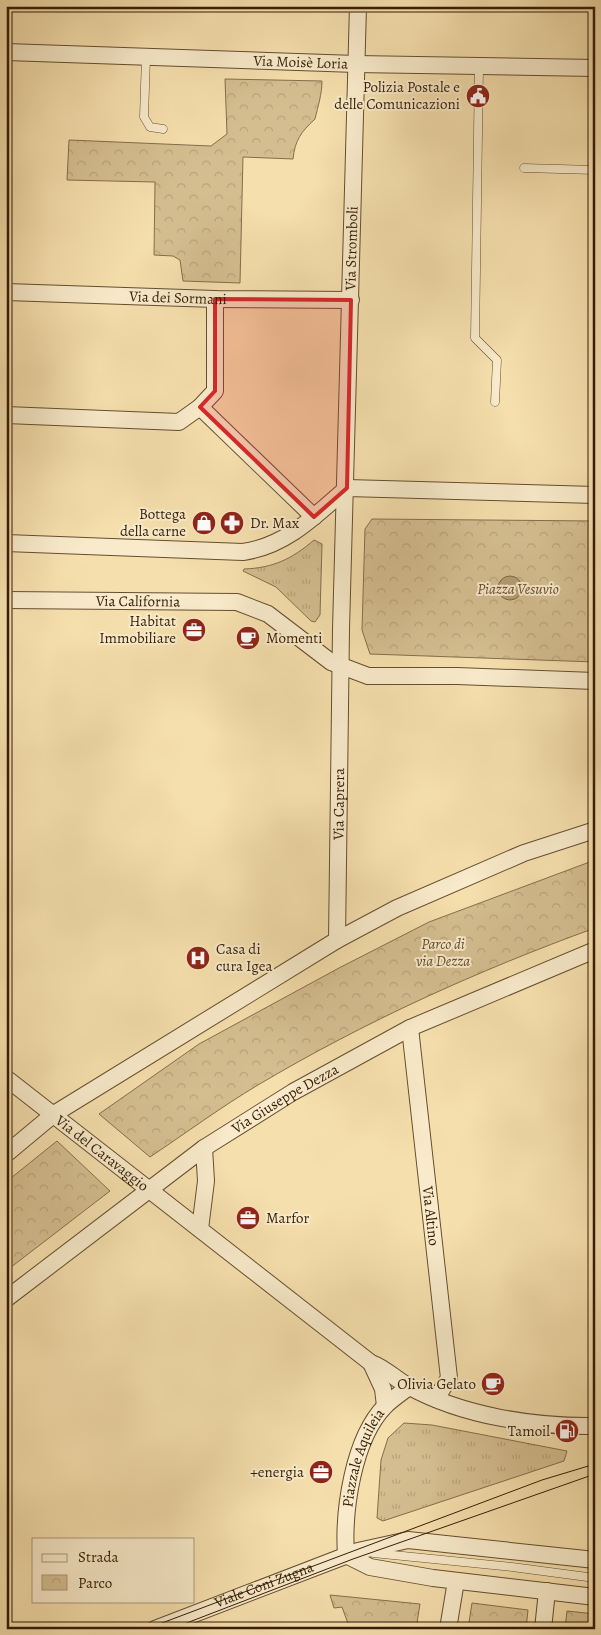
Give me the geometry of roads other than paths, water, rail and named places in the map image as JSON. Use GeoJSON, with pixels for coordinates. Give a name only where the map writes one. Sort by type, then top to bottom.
{"type":"FeatureCollection","features":[{"type":"Feature","properties":{"kind":"street","name":"Via Stromboli"},"geometry":{"type":"LineString","coordinates":[[347,488],[358,6]]}},
{"type":"Feature","properties":{"kind":"street","name":"Via Moisè Loria"},"geometry":{"type":"LineString","coordinates":[[6,52],[356,64],[595,68]]}},
{"type":"Feature","properties":{"kind":"street","name":"Via dei Sormani"},"geometry":{"type":"LineString","coordinates":[[6,292],[215,299],[351,300]]}},
{"type":"Feature","properties":{"kind":"street"},"geometry":{"type":"LineString","coordinates":[[6,415],[179,422],[200,407],[215,391],[215,299]]}},
{"type":"Feature","properties":{"kind":"street"},"geometry":{"type":"LineString","coordinates":[[200,407],[314,517]]}},
{"type":"Feature","properties":{"kind":"street"},"geometry":{"type":"LineString","coordinates":[[6,543],[244,552],[264,549],[280,541],[314,517],[347,488],[595,495]]}},
{"type":"Feature","properties":{"kind":"street"},"geometry":{"type":"LineString","coordinates":[[347,488],[342,668],[368,676],[457,676],[595,681]]}},
{"type":"Feature","properties":{"kind":"street","name":"Via California"},"geometry":{"type":"LineString","coordinates":[[6,600],[237,602],[268,614],[320,655],[342,668]]}},
{"type":"Feature","properties":{"kind":"street","name":"Via Caprera"},"geometry":{"type":"LineString","coordinates":[[337,940],[342,668]]}},
{"type":"Feature","properties":{"kind":"street"},"geometry":{"type":"LineString","coordinates":[[6,1154],[54,1114],[337,940],[397,908],[524,853],[595,830]]}},
{"type":"Feature","properties":{"kind":"street","name":"Via Giuseppe Dezza"},"geometry":{"type":"LineString","coordinates":[[6,1299],[204,1148],[293,1092],[410,1028],[595,950]]}},
{"type":"Feature","properties":{"kind":"street","name":"Via Altino"},"geometry":{"type":"LineString","coordinates":[[410,1028],[449,1372],[449,1378],[436,1399]]}},
{"type":"Feature","properties":{"kind":"street","name":"Via del Caravaggio"},"geometry":{"type":"LineString","coordinates":[[6,1078],[151,1189],[371,1363],[382,1367],[409,1387]]}},
{"type":"Feature","properties":{"kind":"street"},"geometry":{"type":"LineString","coordinates":[[200,1229],[206,1181],[204,1148]]}},
{"type":"Feature","properties":{"kind":"street"},"geometry":{"type":"LineString","coordinates":[[371,1363],[383,1389],[385,1406]]}},
{"type":"Feature","properties":{"kind":"street"},"geometry":{"type":"LineString","coordinates":[[409,1387],[436,1399],[496,1417],[556,1426],[595,1426]]}},
{"type":"Feature","properties":{"kind":"street","name":"Piazzale Aquileia"},"geometry":{"type":"LineString","coordinates":[[346,1556],[344,1528],[350,1484],[369,1428],[385,1406],[409,1387]]}},
{"type":"Feature","properties":{"kind":"street"},"geometry":{"type":"LineString","coordinates":[[346,1556],[384,1544],[408,1540],[595,1560]]}},
{"type":"Feature","properties":{"kind":"street"},"geometry":{"type":"LineString","coordinates":[[346,1556],[370,1567],[456,1581],[595,1597]]}},
{"type":"Feature","properties":{"kind":"street","name":"Viale Coni Zugna"},"geometry":{"type":"LineString","coordinates":[[155,1629],[346,1556]]}},
{"type":"Feature","properties":{"kind":"street"},"geometry":{"type":"LineString","coordinates":[[448,1629],[456,1581]]}},
{"type":"Feature","properties":{"kind":"street"},"geometry":{"type":"LineString","coordinates":[[543,1629],[547,1591]]}},
{"type":"Feature","properties":{"kind":"lane"},"geometry":{"type":"LineString","coordinates":[[146,57],[144,117],[150,127],[163,129]]}},
{"type":"Feature","properties":{"kind":"lane"},"geometry":{"type":"LineString","coordinates":[[479,66],[475,338],[497,360],[495,402]]}},
{"type":"Feature","properties":{"kind":"lane"},"geometry":{"type":"LineString","coordinates":[[524,168],[595,170]]}},
{"type":"Feature","properties":{"kind":"lane"},"geometry":{"type":"LineString","coordinates":[[346,1556],[371,1553],[408,1556],[595,1578]]}},
{"type":"Feature","properties":{"kind":"water"},"geometry":{"type":"Polygon","coordinates":[[[510,576],[515,577],[521,583],[521,593],[515,599],[510,600],[505,599],[499,593],[498,588],[499,583],[505,577],[510,576]]]}},
{"type":"Feature","properties":{"kind":"tram line"},"geometry":{"type":"LineString","coordinates":[[146,1629],[542,1480],[595,1464]]}},
{"type":"Feature","properties":{"kind":"tram line"},"geometry":{"type":"LineString","coordinates":[[171,1629],[353,1559],[595,1474]]}},
{"type":"Feature","properties":{"kind":"place","name":"Polizia Postale e delle Comunicazioni"},"geometry":{"type":"Point","coordinates":[478,96]}},
{"type":"Feature","properties":{"kind":"place","name":"Bottega della carne"},"geometry":{"type":"Point","coordinates":[204,523]}},
{"type":"Feature","properties":{"kind":"place","name":"Dr. Max"},"geometry":{"type":"Point","coordinates":[232,523]}},
{"type":"Feature","properties":{"kind":"place","name":"Habitat Immobiliare"},"geometry":{"type":"Point","coordinates":[194,630]}},
{"type":"Feature","properties":{"kind":"place","name":"Momenti"},"geometry":{"type":"Point","coordinates":[248,638]}},
{"type":"Feature","properties":{"kind":"place","name":"Casa di cura Igea"},"geometry":{"type":"Point","coordinates":[198,958]}},
{"type":"Feature","properties":{"kind":"place","name":"Marfor"},"geometry":{"type":"Point","coordinates":[248,1218]}},
{"type":"Feature","properties":{"kind":"place","name":"Olivia Gelato"},"geometry":{"type":"Point","coordinates":[493,1384]}},
{"type":"Feature","properties":{"kind":"place","name":"Tamoil"},"geometry":{"type":"Point","coordinates":[567,1431]}},
{"type":"Feature","properties":{"kind":"place","name":"+energia"},"geometry":{"type":"Point","coordinates":[321,1472]}},
{"type":"Feature","properties":{"kind":"park label","name":"Piazza Vesuvio"},"geometry":{"type":"Point","coordinates":[518,589]}},
{"type":"Feature","properties":{"kind":"park label","name":"Parco di via Dezza"},"geometry":{"type":"Point","coordinates":[443,952]}}]}
